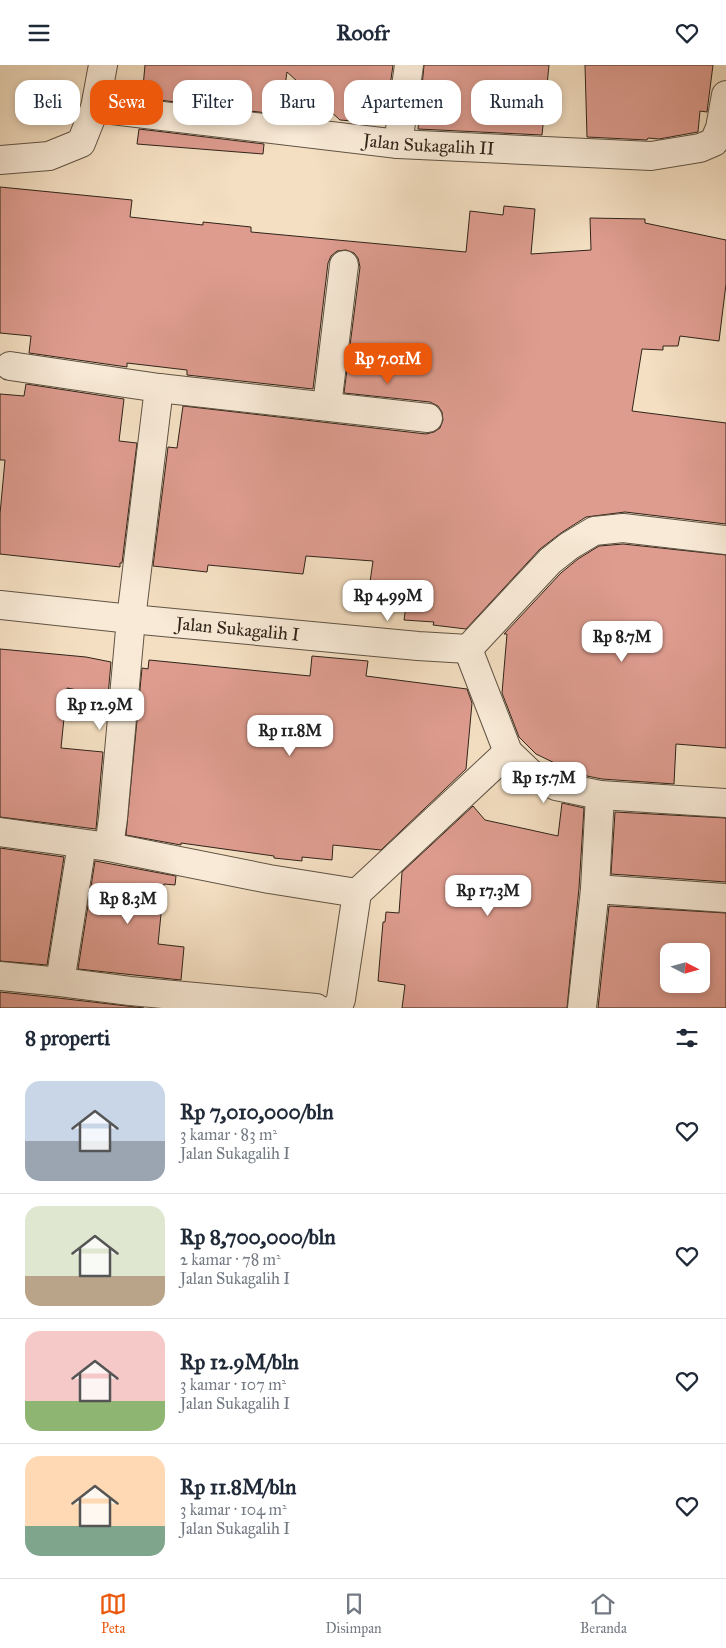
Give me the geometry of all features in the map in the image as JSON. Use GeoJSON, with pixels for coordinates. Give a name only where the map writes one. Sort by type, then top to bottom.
{"type":"FeatureCollection","features":[{"type":"Feature","properties":{"kind":"street"},"geometry":{"type":"LineString","coordinates":[[100,80],[103,65]]}},
{"type":"Feature","properties":{"kind":"street"},"geometry":{"type":"LineString","coordinates":[[398,144],[409,65]]}},
{"type":"Feature","properties":{"kind":"street","name":"Jalan Sukagalih II"},"geometry":{"type":"LineString","coordinates":[[163,116],[398,144],[651,156],[700,148],[714,142],[720,128],[726,95]]}},
{"type":"Feature","properties":{"kind":"street"},"geometry":{"type":"LineString","coordinates":[[0,161],[49,156],[81,143],[90,120]]}},
{"type":"Feature","properties":{"kind":"street"},"geometry":{"type":"LineString","coordinates":[[327,406],[344,265]]}},
{"type":"Feature","properties":{"kind":"street"},"geometry":{"type":"LineString","coordinates":[[10,366],[159,388],[428,418]]}},
{"type":"Feature","properties":{"kind":"street"},"geometry":{"type":"LineString","coordinates":[[60,982],[96,845],[113,818],[131,619],[159,388]]}},
{"type":"Feature","properties":{"kind":"street"},"geometry":{"type":"LineString","coordinates":[[726,540],[623,528],[594,531],[569,546],[550,561],[468,649],[508,752],[531,774],[556,786],[600,795],[726,803]]}},
{"type":"Feature","properties":{"kind":"street","name":"Jalan Sukagalih I"},"geometry":{"type":"LineString","coordinates":[[0,605],[418,647],[468,649]]}},
{"type":"Feature","properties":{"kind":"street"},"geometry":{"type":"LineString","coordinates":[[335,1008],[339,1005],[341,999],[357,893],[508,752]]}},
{"type":"Feature","properties":{"kind":"street"},"geometry":{"type":"LineString","coordinates":[[582,1008],[595,889],[600,795]]}},
{"type":"Feature","properties":{"kind":"street"},"geometry":{"type":"LineString","coordinates":[[0,832],[96,845],[269,879],[357,893]]}},
{"type":"Feature","properties":{"kind":"street"},"geometry":{"type":"LineString","coordinates":[[595,889],[726,897]]}},
{"type":"Feature","properties":{"kind":"street"},"geometry":{"type":"LineString","coordinates":[[0,976],[130,991],[316,1008]]}},
{"type":"Feature","properties":{"kind":"building"},"geometry":{"type":"Polygon","coordinates":[[[145,65],[393,65],[391,80],[344,80],[344,120],[340,120],[334,115],[334,80],[296,80],[287,72],[286,80],[262,80],[262,112],[252,111],[252,80],[173,80],[173,102],[163,101],[163,80],[144,80],[145,65]]]}},
{"type":"Feature","properties":{"kind":"building"},"geometry":{"type":"Polygon","coordinates":[[[424,65],[549,65],[548,80],[471,80],[471,125],[543,125],[542,135],[418,129],[418,125],[461,125],[461,80],[423,80],[424,65]]]}},
{"type":"Feature","properties":{"kind":"building"},"geometry":{"type":"Polygon","coordinates":[[[585,65],[713,65],[707,112],[700,111],[698,132],[659,139],[648,138],[647,140],[587,137],[585,65]]]}},
{"type":"Feature","properties":{"kind":"building"},"geometry":{"type":"Polygon","coordinates":[[[139,129],[264,144],[263,154],[137,144],[139,129]]]}},
{"type":"Feature","properties":{"kind":"building"},"geometry":{"type":"Polygon","coordinates":[[[0,187],[132,200],[130,217],[203,225],[203,222],[251,227],[251,232],[466,252],[470,211],[503,215],[504,206],[535,209],[531,254],[591,250],[590,218],[645,219],[645,223],[726,240],[726,284],[719,341],[680,336],[678,346],[663,346],[663,350],[642,349],[632,411],[726,423],[726,524],[625,512],[586,517],[540,549],[466,629],[433,625],[434,622],[404,620],[407,599],[368,596],[373,561],[306,556],[303,574],[208,565],[207,572],[153,566],[168,447],[177,448],[183,406],[426,434],[440,428],[443,420],[442,412],[438,406],[430,402],[344,393],[360,267],[358,258],[354,253],[346,250],[337,251],[331,256],[328,263],[313,389],[187,375],[187,370],[127,363],[127,367],[29,353],[31,336],[0,333],[0,187]]]}},
{"type":"Feature","properties":{"kind":"building"},"geometry":{"type":"Polygon","coordinates":[[[26,384],[124,399],[119,441],[137,443],[120,567],[0,554],[0,514],[5,460],[0,460],[0,394],[24,396],[26,384]]]}},
{"type":"Feature","properties":{"kind":"building"},"geometry":{"type":"Polygon","coordinates":[[[623,544],[726,555],[726,748],[676,744],[674,784],[602,779],[567,772],[567,769],[536,754],[519,737],[502,693],[507,634],[504,634],[561,573],[578,559],[599,546],[623,544]]]}},
{"type":"Feature","properties":{"kind":"building"},"geometry":{"type":"Polygon","coordinates":[[[0,649],[86,657],[111,662],[108,696],[67,688],[61,748],[103,752],[96,829],[0,817],[0,649]]]}},
{"type":"Feature","properties":{"kind":"building"},"geometry":{"type":"Polygon","coordinates":[[[312,656],[368,661],[366,676],[467,689],[472,703],[466,769],[381,850],[333,845],[332,860],[302,857],[302,861],[274,858],[274,856],[181,843],[181,845],[126,835],[142,668],[148,669],[149,660],[310,676],[312,656]]]}},
{"type":"Feature","properties":{"kind":"building"},"geometry":{"type":"Polygon","coordinates":[[[562,803],[584,808],[579,888],[567,1008],[402,1008],[405,985],[378,981],[383,922],[385,922],[386,912],[399,913],[402,872],[473,806],[485,820],[558,836],[562,803]]]}},
{"type":"Feature","properties":{"kind":"building"},"geometry":{"type":"Polygon","coordinates":[[[615,812],[726,818],[726,882],[611,874],[615,812]]]}},
{"type":"Feature","properties":{"kind":"building"},"geometry":{"type":"Polygon","coordinates":[[[0,848],[64,857],[47,965],[0,961],[0,848]]]}},
{"type":"Feature","properties":{"kind":"building"},"geometry":{"type":"Polygon","coordinates":[[[95,861],[176,876],[175,885],[164,884],[158,944],[184,947],[181,980],[78,969],[95,861]]]}},
{"type":"Feature","properties":{"kind":"building"},"geometry":{"type":"Polygon","coordinates":[[[609,906],[726,913],[726,1008],[598,1008],[609,906]]]}},
{"type":"Feature","properties":{"kind":"building"},"geometry":{"type":"Polygon","coordinates":[[[0,992],[58,998],[144,1008],[0,1008],[0,992]]]}}]}
